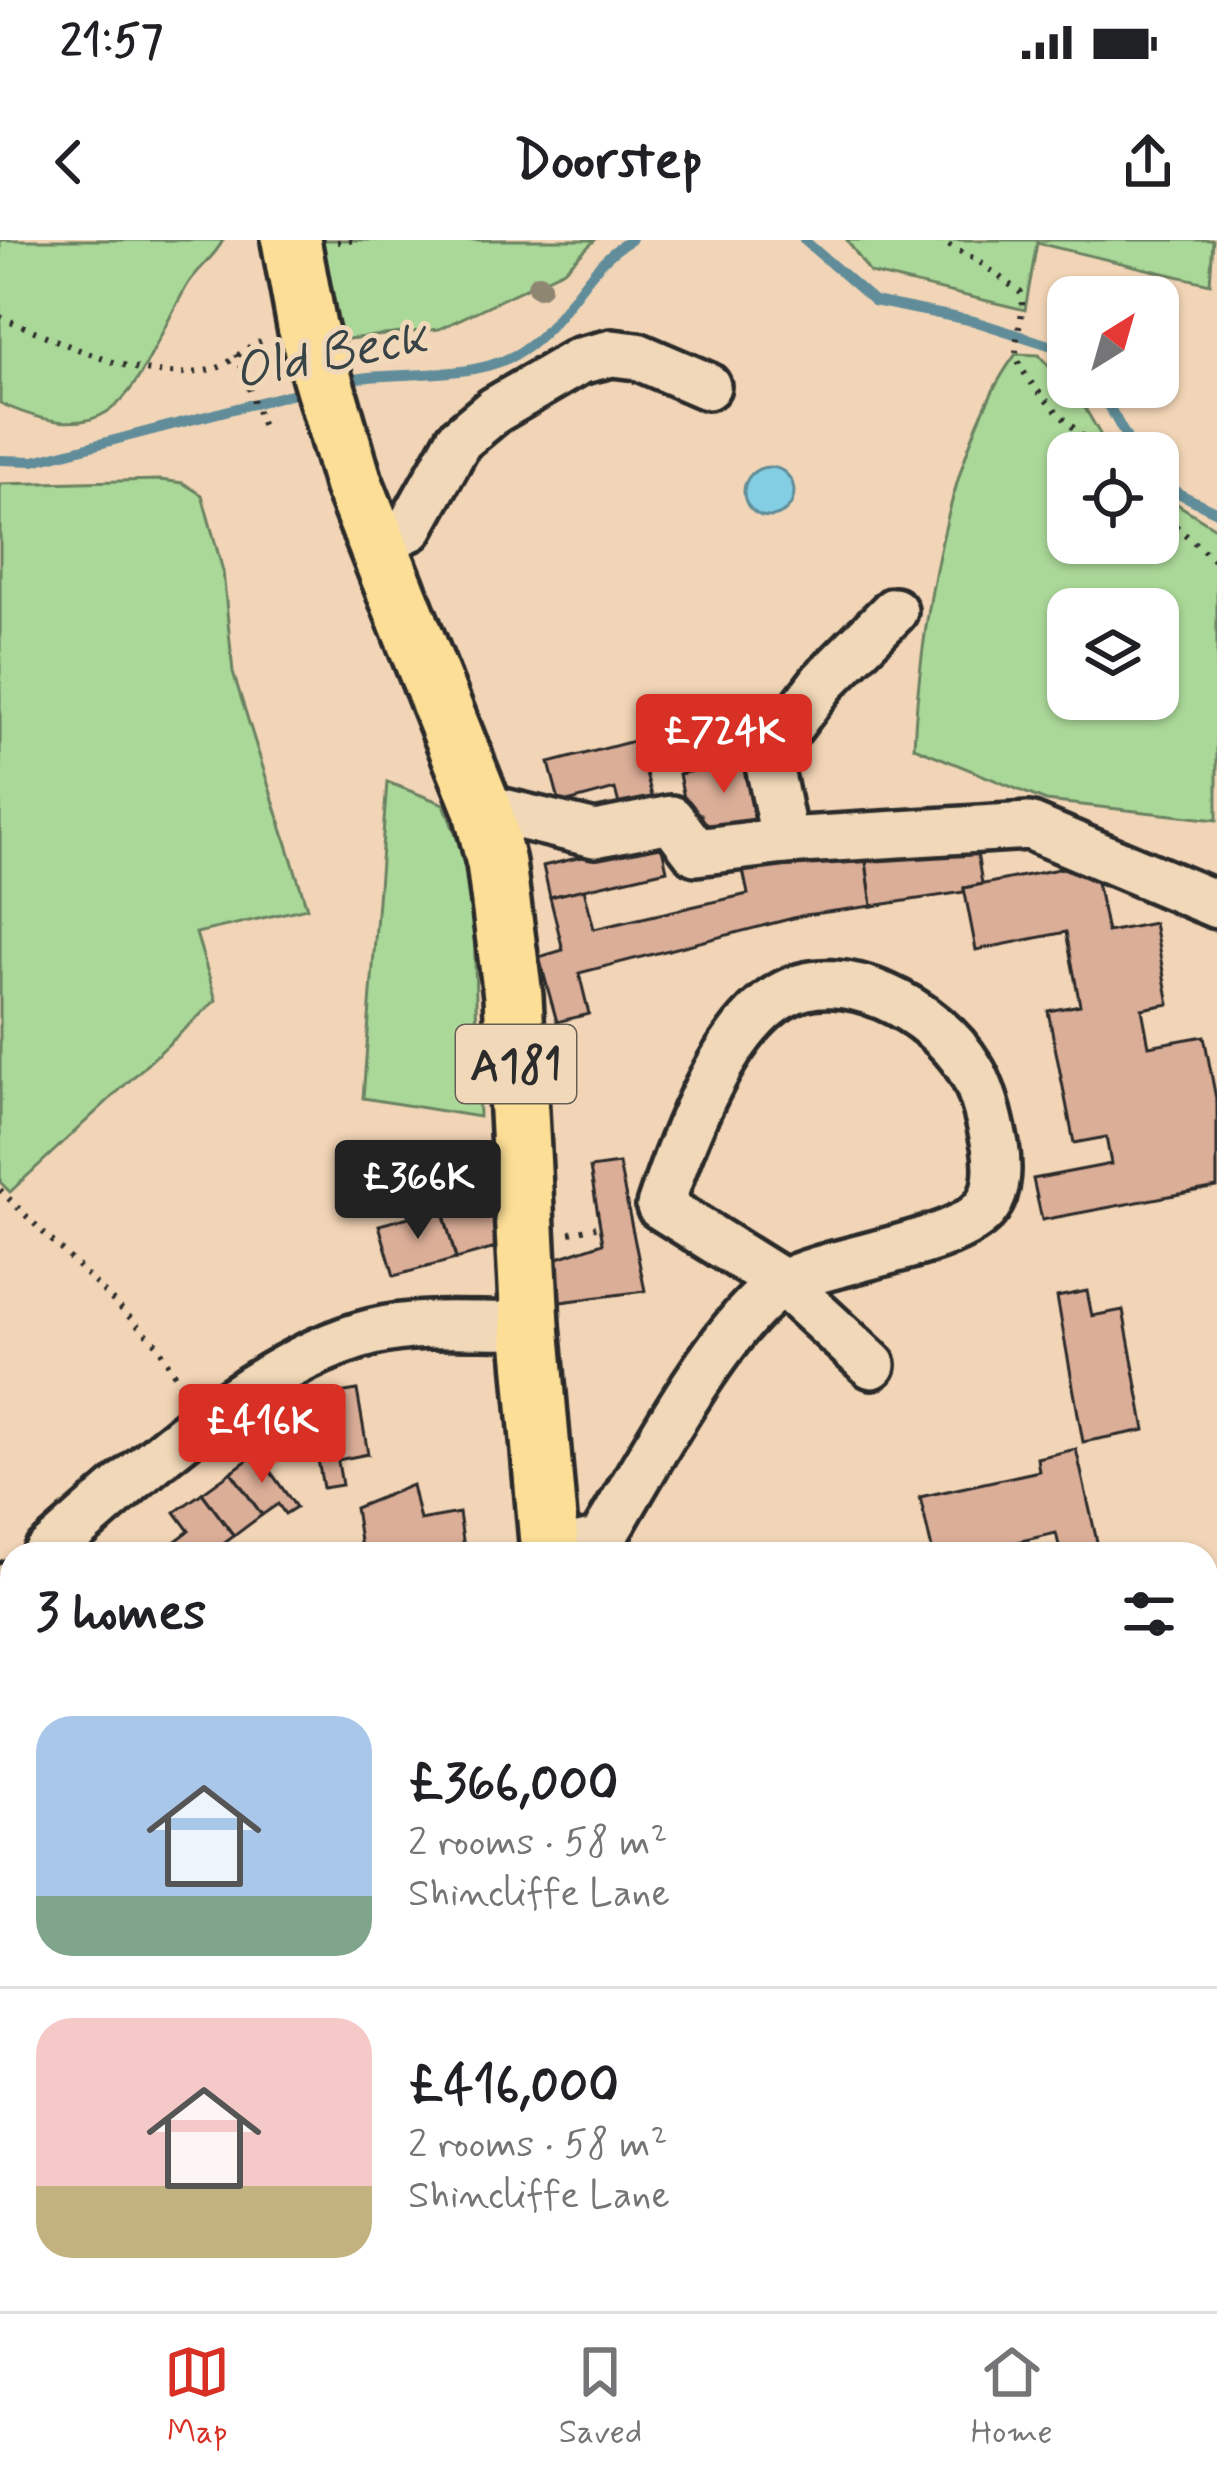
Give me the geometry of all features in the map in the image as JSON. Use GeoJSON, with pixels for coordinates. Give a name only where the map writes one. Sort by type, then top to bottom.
{"type":"FeatureCollection","features":[{"type":"Feature","properties":{"kind":"main road","name":"A181"},"geometry":{"type":"LineString","coordinates":[[291,240],[307,326],[335,424],[376,544],[482,806],[513,996],[530,1325],[549,1542]]}},
{"type":"Feature","properties":{"kind":"street"},"geometry":{"type":"LineString","coordinates":[[376,544],[410,527],[458,440],[495,410],[579,361],[612,353],[637,356],[706,386]]}},
{"type":"Feature","properties":{"kind":"street"},"geometry":{"type":"LineString","coordinates":[[784,842],[767,757],[823,682],[894,611]]}},
{"type":"Feature","properties":{"kind":"street"},"geometry":{"type":"LineString","coordinates":[[482,806],[595,834],[671,819],[696,852],[1029,826],[1217,905]]}},
{"type":"Feature","properties":{"kind":"street"},"geometry":{"type":"LineString","coordinates":[[597,1542],[720,1347],[783,1283],[962,1226],[988,1206],[999,1167],[991,1124],[969,1066],[932,1026],[892,1001],[843,983],[784,993],[753,1018],[682,1139],[661,1206],[783,1283],[872,1365]]}},
{"type":"Feature","properties":{"kind":"street"},"geometry":{"type":"LineString","coordinates":[[61,1542],[203,1425],[326,1347],[378,1330],[530,1325]]}},
{"type":"Feature","properties":{"kind":"path"},"geometry":{"type":"LineString","coordinates":[[938,240],[977,260],[1021,292],[1024,310],[1016,354],[1027,380],[1078,432]]}},
{"type":"Feature","properties":{"kind":"path"},"geometry":{"type":"LineString","coordinates":[[0,317],[154,374],[221,367],[249,345]]}},
{"type":"Feature","properties":{"kind":"path"},"geometry":{"type":"LineString","coordinates":[[237,354],[264,430]]}},
{"type":"Feature","properties":{"kind":"path"},"geometry":{"type":"LineString","coordinates":[[1179,530],[1217,563]]}},
{"type":"Feature","properties":{"kind":"path"},"geometry":{"type":"LineString","coordinates":[[0,1190],[157,1345],[203,1425]]}},
{"type":"Feature","properties":{"kind":"green space"},"geometry":{"type":"Polygon","coordinates":[[[0,240],[223,240],[188,284],[123,398],[103,414],[77,422],[43,418],[0,403],[0,240]]]}},
{"type":"Feature","properties":{"kind":"green space"},"geometry":{"type":"Polygon","coordinates":[[[319,240],[595,240],[564,270],[439,329],[338,340],[319,240]]]}},
{"type":"Feature","properties":{"kind":"green space"},"geometry":{"type":"Polygon","coordinates":[[[847,240],[1213,240],[1210,284],[1037,243],[1025,310],[870,273],[847,240]]]}},
{"type":"Feature","properties":{"kind":"green space"},"geometry":{"type":"Polygon","coordinates":[[[1016,354],[1039,355],[1047,364],[1047,408],[1085,408],[1099,432],[1047,432],[1047,564],[1179,564],[1179,505],[1217,529],[1217,820],[1046,801],[914,747],[931,597],[972,437],[1016,354]]]}},
{"type":"Feature","properties":{"kind":"green space"},"geometry":{"type":"Polygon","coordinates":[[[183,483],[202,495],[223,571],[233,672],[307,908],[196,933],[216,1000],[10,1192],[0,1182],[0,484],[183,483]]]}},
{"type":"Feature","properties":{"kind":"green space"},"geometry":{"type":"Polygon","coordinates":[[[387,782],[444,804],[473,881],[479,1117],[363,1098],[387,782]]]}},
{"type":"Feature","properties":{"kind":"water"},"geometry":{"type":"Polygon","coordinates":[[[769,467],[786,475],[794,492],[786,509],[769,517],[752,509],[744,492],[752,475],[769,467]]]}},
{"type":"Feature","properties":{"kind":"building"},"geometry":{"type":"Polygon","coordinates":[[[637,740],[656,811],[623,820],[615,789],[560,804],[549,763],[637,740]]]}},
{"type":"Feature","properties":{"kind":"building"},"geometry":{"type":"Polygon","coordinates":[[[752,758],[765,821],[705,833],[701,814],[688,817],[679,774],[752,758]]]}},
{"type":"Feature","properties":{"kind":"building"},"geometry":{"type":"Polygon","coordinates":[[[660,839],[667,870],[550,897],[543,866],[660,839]]]}},
{"type":"Feature","properties":{"kind":"building"},"geometry":{"type":"Polygon","coordinates":[[[975,840],[982,884],[964,888],[964,892],[872,906],[865,855],[975,840]]]}},
{"type":"Feature","properties":{"kind":"building"},"geometry":{"type":"Polygon","coordinates":[[[865,855],[872,906],[805,915],[579,973],[589,1014],[557,1022],[539,957],[563,950],[550,897],[584,889],[594,929],[748,894],[743,870],[865,855]]]}},
{"type":"Feature","properties":{"kind":"building"},"geometry":{"type":"Polygon","coordinates":[[[1093,862],[1107,932],[1154,923],[1169,1004],[1142,1009],[1149,1046],[1204,1036],[1217,1104],[1217,1187],[1042,1220],[1033,1179],[1111,1164],[1106,1137],[1074,1143],[1048,1011],[1080,1005],[1066,932],[976,950],[964,888],[1093,862]]]}},
{"type":"Feature","properties":{"kind":"building"},"geometry":{"type":"Polygon","coordinates":[[[619,1164],[645,1291],[553,1303],[543,1263],[603,1243],[590,1168],[619,1164]]]}},
{"type":"Feature","properties":{"kind":"building"},"geometry":{"type":"Polygon","coordinates":[[[490,1196],[503,1246],[456,1259],[442,1208],[490,1196]]]}},
{"type":"Feature","properties":{"kind":"building"},"geometry":{"type":"Polygon","coordinates":[[[442,1208],[456,1259],[394,1276],[379,1225],[442,1208]]]}},
{"type":"Feature","properties":{"kind":"building"},"geometry":{"type":"Polygon","coordinates":[[[1087,1291],[1092,1316],[1123,1310],[1145,1430],[1083,1442],[1057,1297],[1087,1291]]]}},
{"type":"Feature","properties":{"kind":"building"},"geometry":{"type":"Polygon","coordinates":[[[357,1390],[368,1454],[338,1460],[327,1395],[357,1390]]]}},
{"type":"Feature","properties":{"kind":"building"},"geometry":{"type":"Polygon","coordinates":[[[328,1404],[342,1485],[323,1488],[317,1454],[294,1458],[286,1411],[328,1404]]]}},
{"type":"Feature","properties":{"kind":"building"},"geometry":{"type":"Polygon","coordinates":[[[1076,1449],[1097,1542],[1058,1542],[1056,1533],[1017,1542],[930,1542],[920,1497],[1039,1471],[1037,1458],[1076,1449]]]}},
{"type":"Feature","properties":{"kind":"building"},"geometry":{"type":"Polygon","coordinates":[[[257,1453],[296,1507],[285,1514],[278,1504],[262,1515],[231,1472],[257,1453]]]}},
{"type":"Feature","properties":{"kind":"building"},"geometry":{"type":"Polygon","coordinates":[[[231,1472],[262,1515],[234,1536],[202,1493],[231,1472]]]}},
{"type":"Feature","properties":{"kind":"building"},"geometry":{"type":"Polygon","coordinates":[[[412,1485],[420,1520],[459,1513],[463,1542],[360,1542],[355,1508],[412,1485]]]}},
{"type":"Feature","properties":{"kind":"building"},"geometry":{"type":"Polygon","coordinates":[[[202,1493],[234,1536],[226,1542],[174,1542],[189,1531],[175,1512],[202,1493]]]}},
{"type":"Feature","properties":{"kind":"waterway","name":"Old Beck"},"geometry":{"type":"LineString","coordinates":[[340,382],[462,371],[508,358],[543,334],[602,262],[631,240]]}},
{"type":"Feature","properties":{"kind":"waterway","name":"Old Beck"},"geometry":{"type":"LineString","coordinates":[[804,240],[874,301],[974,321],[1047,344]]}},
{"type":"Feature","properties":{"kind":"waterway","name":"Old Beck"},"geometry":{"type":"LineString","coordinates":[[0,460],[34,461],[310,389]]}},
{"type":"Feature","properties":{"kind":"waterway","name":"Old Beck"},"geometry":{"type":"LineString","coordinates":[[1110,408],[1123,432]]}},
{"type":"Feature","properties":{"kind":"waterway","name":"Old Beck"},"geometry":{"type":"LineString","coordinates":[[1179,493],[1217,512]]}}]}
